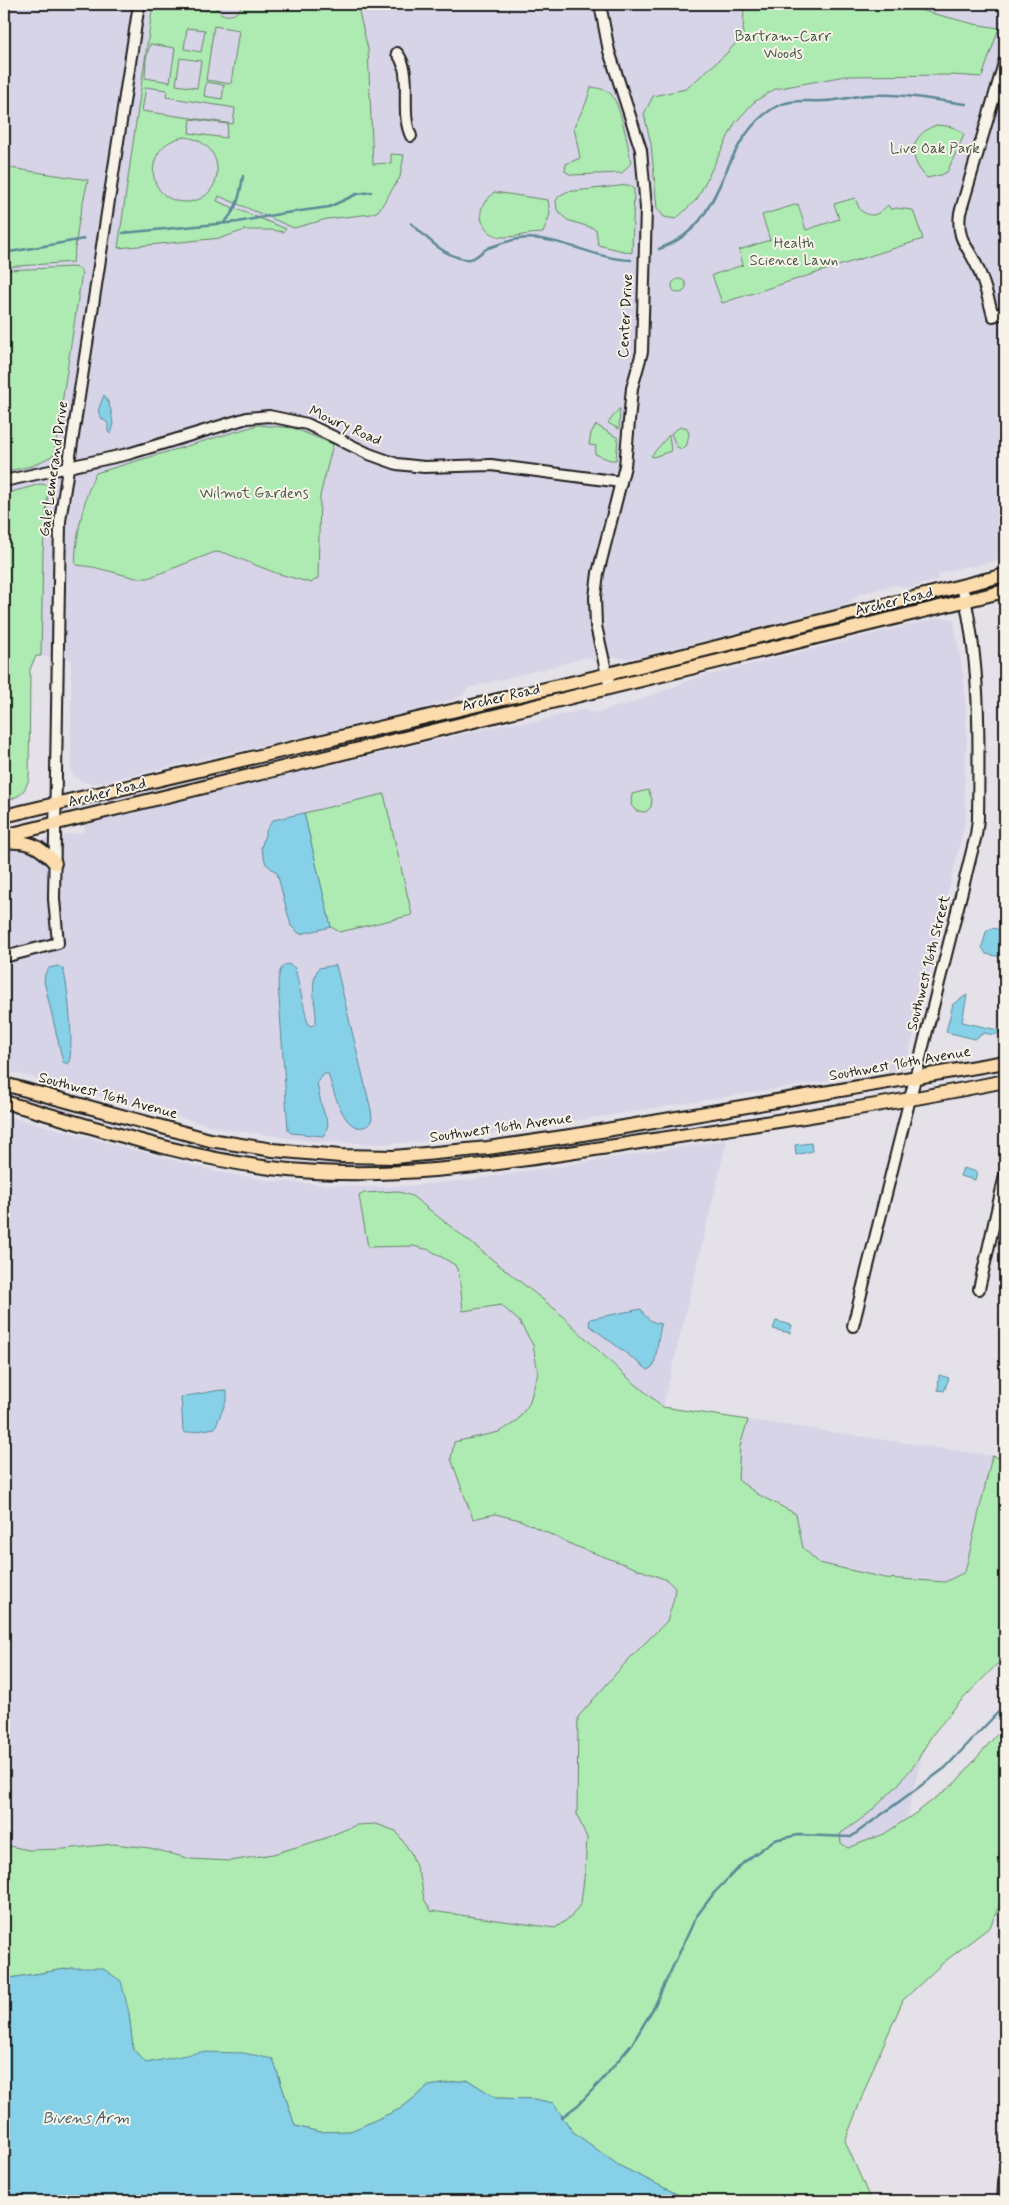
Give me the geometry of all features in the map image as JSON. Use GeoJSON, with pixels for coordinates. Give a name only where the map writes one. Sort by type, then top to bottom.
{"type":"FeatureCollection","features":[{"type":"Feature","properties":{"kind":"main road","name":"Archer Road"},"geometry":{"type":"LineString","coordinates":[[4,816],[56,802],[607,675],[1005,576]]}},
{"type":"Feature","properties":{"kind":"main road","name":"Archer Road"},"geometry":{"type":"LineString","coordinates":[[4,836],[1005,591]]}},
{"type":"Feature","properties":{"kind":"main road"},"geometry":{"type":"LineString","coordinates":[[4,842],[26,842],[44,851],[55,863]]}},
{"type":"Feature","properties":{"kind":"main road","name":"Southwest 16th Avenue"},"geometry":{"type":"LineString","coordinates":[[4,1084],[210,1140],[273,1150],[340,1156],[394,1157],[488,1148],[1005,1062]]}},
{"type":"Feature","properties":{"kind":"main road"},"geometry":{"type":"LineString","coordinates":[[4,1102],[206,1157],[281,1169],[338,1174],[402,1174],[498,1164],[911,1100],[1005,1081]]}},
{"type":"Feature","properties":{"kind":"street","name":"Gale Lemerand Drive"},"geometry":{"type":"LineString","coordinates":[[4,957],[58,943],[54,899],[58,546],[68,466],[139,4]]}},
{"type":"Feature","properties":{"kind":"street","name":"Center Drive"},"geometry":{"type":"LineString","coordinates":[[600,4],[609,51],[641,150],[646,208],[642,352],[632,388],[628,447],[598,574],[595,597],[596,626],[610,688]]}},
{"type":"Feature","properties":{"kind":"street"},"geometry":{"type":"LineString","coordinates":[[397,53],[403,60],[406,117],[411,136]]}},
{"type":"Feature","properties":{"kind":"street"},"geometry":{"type":"LineString","coordinates":[[1005,60],[958,225],[960,237],[980,271],[993,316],[1005,312]]}},
{"type":"Feature","properties":{"kind":"street","name":"Mowry Road"},"geometry":{"type":"LineString","coordinates":[[4,481],[128,454],[247,418],[269,416],[307,424],[369,454],[397,464],[424,467],[491,465],[621,482]]}},
{"type":"Feature","properties":{"kind":"street","name":"Southwest 16th Street"},"geometry":{"type":"LineString","coordinates":[[853,1326],[911,1100],[972,852],[978,819],[978,705],[973,644],[962,586]]}},
{"type":"Feature","properties":{"kind":"street"},"geometry":{"type":"LineString","coordinates":[[980,1289],[1005,1175]]}},
{"type":"Feature","properties":{"kind":"street"},"geometry":{"type":"LineString","coordinates":[[1003,2201],[1005,2169]]}},
{"type":"Feature","properties":{"kind":"shaded area"},"geometry":{"type":"Polygon","coordinates":[[[4,4],[1005,4],[1005,558],[938,574],[938,580],[910,588],[894,585],[859,594],[845,606],[629,659],[616,657],[593,661],[588,657],[468,688],[455,699],[411,712],[93,784],[82,781],[74,776],[71,770],[71,659],[36,656],[30,669],[29,779],[20,797],[4,801],[4,4]]]}},
{"type":"Feature","properties":{"kind":"shaded area"},"geometry":{"type":"Polygon","coordinates":[[[938,618],[951,618],[954,621],[964,679],[967,738],[964,788],[966,819],[906,1066],[903,1069],[485,1135],[382,1144],[310,1141],[224,1129],[4,1070],[4,850],[31,851],[46,838],[85,832],[84,826],[87,823],[510,723],[534,722],[585,709],[591,713],[598,712],[632,703],[696,678],[938,618]]]}},
{"type":"Feature","properties":{"kind":"shaded area"},"geometry":{"type":"Polygon","coordinates":[[[4,1115],[218,1172],[273,1181],[363,1187],[406,1186],[470,1180],[727,1140],[663,1407],[992,1456],[895,1869],[691,2201],[572,2131],[553,2103],[534,2099],[496,2098],[468,2080],[280,2085],[273,2059],[170,2059],[72,1968],[4,1979],[4,1115]]]}},
{"type":"Feature","properties":{"kind":"green space"},"geometry":{"type":"Polygon","coordinates":[[[153,4],[169,4],[180,8],[189,4],[196,4],[195,9],[207,11],[209,4],[213,4],[220,13],[231,15],[236,13],[242,4],[357,4],[368,49],[373,164],[391,163],[391,154],[404,155],[400,177],[378,211],[371,214],[327,219],[294,228],[219,196],[217,201],[286,229],[283,232],[245,230],[221,238],[118,248],[153,4]],[[214,26],[206,80],[231,84],[239,30],[214,26]],[[187,28],[184,49],[201,52],[205,30],[187,28]],[[150,44],[146,59],[145,78],[170,82],[175,48],[150,44]],[[180,58],[176,85],[197,88],[201,61],[180,58]],[[206,82],[204,96],[222,99],[224,85],[206,82]],[[146,87],[142,111],[233,124],[235,108],[166,97],[167,90],[146,87]],[[191,119],[189,133],[226,138],[228,124],[191,119]],[[185,137],[171,141],[161,149],[155,159],[153,171],[155,182],[161,192],[171,199],[184,202],[198,200],[208,193],[215,183],[217,172],[216,160],[210,149],[200,141],[185,137]]]}},
{"type":"Feature","properties":{"kind":"green space","name":"Bartram-Carr Woods"},"geometry":{"type":"Polygon","coordinates":[[[744,4],[896,4],[974,24],[999,28],[982,77],[952,75],[845,76],[775,89],[754,102],[735,123],[697,199],[676,219],[664,217],[657,208],[651,144],[644,114],[653,96],[686,89],[727,53],[743,35],[744,4]]]}},
{"type":"Feature","properties":{"kind":"green space"},"geometry":{"type":"Polygon","coordinates":[[[591,87],[610,93],[617,106],[624,126],[631,163],[622,173],[571,175],[565,171],[566,164],[580,158],[574,127],[586,103],[591,87]]]}},
{"type":"Feature","properties":{"kind":"green space","name":"Live Oak Park"},"geometry":{"type":"Polygon","coordinates":[[[936,125],[955,128],[964,135],[947,172],[927,178],[916,163],[914,148],[920,135],[936,125]]]}},
{"type":"Feature","properties":{"kind":"green space"},"geometry":{"type":"Polygon","coordinates":[[[4,167],[88,180],[79,220],[73,262],[4,267],[4,167]]]}},
{"type":"Feature","properties":{"kind":"green space"},"geometry":{"type":"Polygon","coordinates":[[[628,185],[634,189],[632,253],[598,245],[596,229],[567,220],[557,210],[556,201],[559,196],[566,192],[628,185]]]}},
{"type":"Feature","properties":{"kind":"green space"},"geometry":{"type":"Polygon","coordinates":[[[494,192],[548,200],[550,214],[543,233],[504,237],[489,231],[483,223],[481,213],[483,205],[494,192]]]}},
{"type":"Feature","properties":{"kind":"green space","name":"Health Science Lawn"},"geometry":{"type":"Polygon","coordinates":[[[855,198],[860,210],[869,215],[879,213],[888,205],[891,210],[896,208],[913,210],[923,239],[722,303],[712,275],[743,265],[739,250],[770,240],[762,215],[798,204],[806,230],[839,219],[834,204],[855,198]]]}},
{"type":"Feature","properties":{"kind":"green space"},"geometry":{"type":"Polygon","coordinates":[[[79,268],[82,273],[54,455],[32,466],[4,472],[4,273],[7,270],[79,268]]]}},
{"type":"Feature","properties":{"kind":"green space"},"geometry":{"type":"Polygon","coordinates":[[[679,279],[684,281],[686,286],[684,291],[679,293],[674,291],[672,286],[674,281],[679,279]]]}},
{"type":"Feature","properties":{"kind":"green space"},"geometry":{"type":"Polygon","coordinates":[[[620,409],[619,429],[608,423],[620,409]]]}},
{"type":"Feature","properties":{"kind":"green space","name":"Wilmot Gardens"},"geometry":{"type":"Polygon","coordinates":[[[258,425],[293,428],[333,444],[320,496],[318,578],[311,583],[276,573],[225,553],[215,552],[148,578],[136,578],[93,567],[76,565],[76,545],[81,518],[88,491],[96,473],[258,425]]]}},
{"type":"Feature","properties":{"kind":"green space"},"geometry":{"type":"Polygon","coordinates":[[[596,425],[618,438],[616,460],[610,460],[595,454],[596,446],[589,445],[591,433],[596,425]]]}},
{"type":"Feature","properties":{"kind":"green space"},"geometry":{"type":"Polygon","coordinates":[[[680,427],[686,427],[689,433],[687,445],[681,449],[676,446],[671,433],[680,427]]]}},
{"type":"Feature","properties":{"kind":"green space"},"geometry":{"type":"Polygon","coordinates":[[[669,435],[671,451],[651,456],[669,435]]]}},
{"type":"Feature","properties":{"kind":"green space"},"geometry":{"type":"Polygon","coordinates":[[[41,484],[46,485],[48,490],[43,551],[41,656],[36,656],[30,669],[29,779],[20,794],[4,801],[4,494],[41,484]]]}},
{"type":"Feature","properties":{"kind":"green space"},"geometry":{"type":"Polygon","coordinates":[[[648,790],[652,799],[651,807],[646,812],[636,811],[631,805],[632,794],[648,790]]]}},
{"type":"Feature","properties":{"kind":"green space"},"geometry":{"type":"Polygon","coordinates":[[[384,794],[412,915],[340,932],[331,927],[304,813],[384,794]]]}},
{"type":"Feature","properties":{"kind":"green space"},"geometry":{"type":"Polygon","coordinates":[[[396,1191],[412,1196],[556,1310],[621,1372],[663,1407],[748,1420],[740,1446],[738,1480],[759,1495],[796,1514],[803,1548],[819,1563],[885,1578],[945,1582],[965,1572],[992,1456],[1005,1459],[1005,1656],[958,1704],[932,1735],[915,1764],[897,1786],[868,1814],[840,1834],[841,1843],[848,1848],[884,1834],[916,1813],[955,1783],[1005,1725],[1005,1892],[990,1927],[944,1962],[903,2000],[874,2066],[845,2141],[871,2201],[691,2201],[618,2165],[572,2131],[553,2103],[534,2099],[496,2098],[468,2080],[429,2086],[400,2109],[351,2131],[320,2132],[295,2126],[273,2059],[170,2059],[146,2063],[133,2049],[129,2013],[72,1968],[4,1979],[4,1845],[29,1850],[113,1844],[150,1848],[191,1859],[230,1861],[273,1854],[323,1839],[356,1825],[376,1824],[396,1831],[411,1853],[421,1880],[424,1899],[431,1911],[555,1928],[571,1917],[581,1903],[587,1838],[577,1815],[578,1717],[628,1660],[667,1621],[675,1588],[667,1580],[575,1546],[520,1520],[495,1514],[473,1519],[451,1459],[454,1442],[499,1432],[516,1422],[529,1404],[538,1373],[533,1345],[519,1321],[501,1305],[463,1311],[459,1274],[455,1265],[430,1250],[413,1246],[368,1247],[359,1196],[364,1193],[396,1191]]]}},
{"type":"Feature","properties":{"kind":"water"},"geometry":{"type":"Polygon","coordinates":[[[104,395],[112,414],[113,425],[111,434],[108,432],[108,423],[102,419],[98,411],[104,395]]]}},
{"type":"Feature","properties":{"kind":"water"},"geometry":{"type":"Polygon","coordinates":[[[304,813],[331,927],[300,934],[291,926],[277,873],[266,864],[261,848],[266,831],[273,820],[304,813]]]}},
{"type":"Feature","properties":{"kind":"water"},"geometry":{"type":"Polygon","coordinates":[[[992,928],[1005,931],[1005,955],[1002,957],[986,954],[982,947],[986,932],[992,928]]]}},
{"type":"Feature","properties":{"kind":"water"},"geometry":{"type":"Polygon","coordinates":[[[288,964],[295,968],[307,1020],[309,1025],[312,1026],[316,1023],[313,987],[316,974],[319,968],[336,965],[371,1110],[372,1119],[366,1126],[356,1127],[344,1116],[328,1074],[324,1074],[317,1082],[321,1104],[328,1124],[325,1135],[291,1133],[288,1130],[278,983],[281,969],[288,964]]]}},
{"type":"Feature","properties":{"kind":"water"},"geometry":{"type":"Polygon","coordinates":[[[58,966],[63,969],[69,1002],[71,1046],[68,1064],[63,1062],[44,981],[45,974],[49,968],[58,966]]]}},
{"type":"Feature","properties":{"kind":"water"},"geometry":{"type":"Polygon","coordinates":[[[967,995],[962,1022],[1002,1031],[994,1035],[984,1033],[975,1039],[946,1032],[953,1004],[967,995]]]}},
{"type":"Feature","properties":{"kind":"water"},"geometry":{"type":"Polygon","coordinates":[[[811,1143],[812,1151],[796,1155],[795,1145],[811,1143]]]}},
{"type":"Feature","properties":{"kind":"water"},"geometry":{"type":"Polygon","coordinates":[[[963,1168],[977,1172],[975,1180],[960,1176],[963,1168]]]}},
{"type":"Feature","properties":{"kind":"water"},"geometry":{"type":"Polygon","coordinates":[[[641,1309],[649,1319],[661,1324],[654,1366],[648,1370],[589,1325],[590,1319],[641,1309]]]}},
{"type":"Feature","properties":{"kind":"water"},"geometry":{"type":"Polygon","coordinates":[[[776,1321],[792,1325],[790,1333],[773,1329],[776,1321]]]}},
{"type":"Feature","properties":{"kind":"water"},"geometry":{"type":"Polygon","coordinates":[[[939,1375],[949,1378],[944,1391],[938,1390],[939,1375]]]}},
{"type":"Feature","properties":{"kind":"water"},"geometry":{"type":"Polygon","coordinates":[[[221,1390],[227,1391],[227,1399],[215,1428],[185,1433],[183,1431],[181,1397],[221,1390]]]}},
{"type":"Feature","properties":{"kind":"water","name":"Bivens Arm"},"geometry":{"type":"Polygon","coordinates":[[[72,1968],[102,1968],[121,1981],[129,2013],[133,2049],[146,2063],[201,2052],[244,2053],[273,2059],[295,2126],[320,2132],[351,2131],[400,2109],[429,2086],[468,2080],[496,2098],[534,2099],[553,2103],[572,2131],[618,2165],[691,2201],[4,2201],[4,1979],[72,1968]]]}},
{"type":"Feature","properties":{"kind":"waterway"},"geometry":{"type":"LineString","coordinates":[[659,249],[685,235],[702,217],[745,135],[764,114],[778,106],[797,101],[829,101],[880,95],[917,97],[966,104]]}},
{"type":"Feature","properties":{"kind":"waterway"},"geometry":{"type":"LineString","coordinates":[[224,223],[238,201],[243,176]]}},
{"type":"Feature","properties":{"kind":"waterway"},"geometry":{"type":"LineString","coordinates":[[123,233],[238,222],[329,207],[357,194],[371,192]]}},
{"type":"Feature","properties":{"kind":"waterway"},"geometry":{"type":"LineString","coordinates":[[411,223],[442,250],[465,259],[472,259],[488,248],[503,243],[533,238],[561,243],[603,256],[631,260]]}},
{"type":"Feature","properties":{"kind":"waterway"},"geometry":{"type":"LineString","coordinates":[[4,253],[84,239]]}},
{"type":"Feature","properties":{"kind":"waterway"},"geometry":{"type":"LineString","coordinates":[[562,2117],[578,2105],[602,2080],[632,2044],[654,2007],[696,1917],[714,1893],[743,1863],[774,1840],[798,1835],[851,1837],[945,1768],[1005,1705]]}}]}
